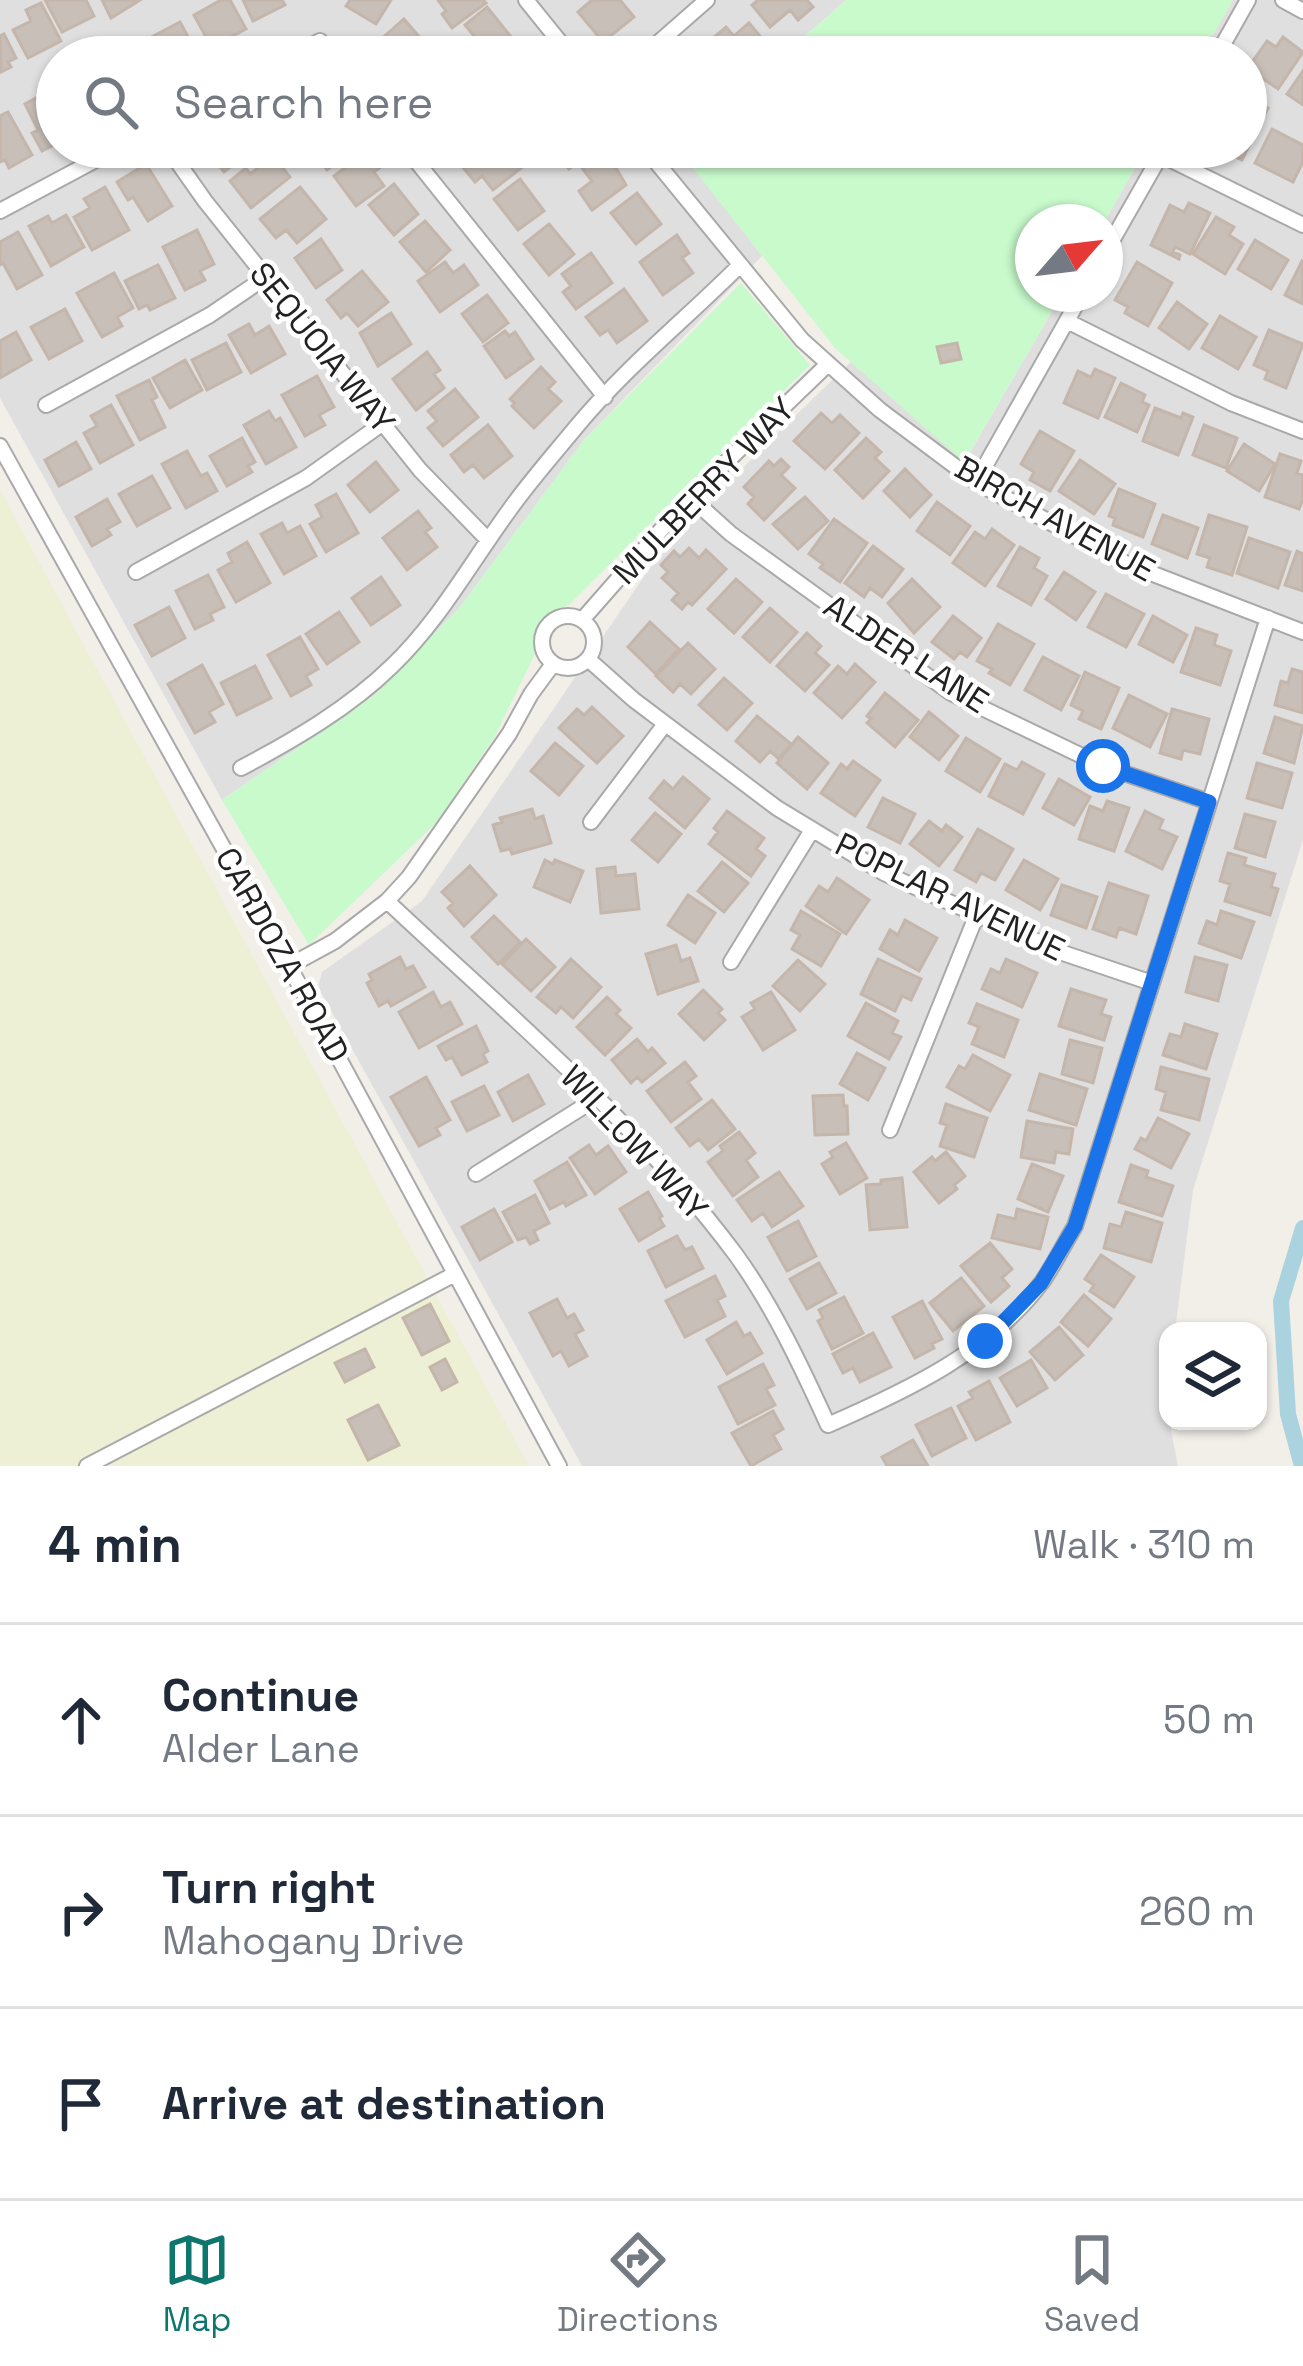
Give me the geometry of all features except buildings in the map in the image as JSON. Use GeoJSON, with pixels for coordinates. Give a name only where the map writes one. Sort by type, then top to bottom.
{"type":"FeatureCollection","features":[{"type":"Feature","properties":{"kind":"street"},"geometry":{"type":"LineString","coordinates":[[526,0],[555,36]]}},
{"type":"Feature","properties":{"kind":"street"},"geometry":{"type":"LineString","coordinates":[[666,36],[707,0]]}},
{"type":"Feature","properties":{"kind":"street"},"geometry":{"type":"LineString","coordinates":[[1228,36],[1248,0]]}},
{"type":"Feature","properties":{"kind":"street"},"geometry":{"type":"LineString","coordinates":[[1283,0],[1303,11]]}},
{"type":"Feature","properties":{"kind":"street"},"geometry":{"type":"LineString","coordinates":[[0,211],[81,168]]}},
{"type":"Feature","properties":{"kind":"street","name":"SEQUOIA WAY"},"geometry":{"type":"LineString","coordinates":[[182,168],[382,423],[444,497],[488,540]]}},
{"type":"Feature","properties":{"kind":"street"},"geometry":{"type":"LineString","coordinates":[[422,168],[605,397]]}},
{"type":"Feature","properties":{"kind":"street","name":"BIRCH AVENUE"},"geometry":{"type":"LineString","coordinates":[[661,168],[802,340],[880,410],[976,482],[1125,563],[1303,632]]}},
{"type":"Feature","properties":{"kind":"street"},"geometry":{"type":"LineString","coordinates":[[1123,222],[1153,168]]}},
{"type":"Feature","properties":{"kind":"street"},"geometry":{"type":"LineString","coordinates":[[1195,168],[1303,225]]}},
{"type":"Feature","properties":{"kind":"street"},"geometry":{"type":"LineString","coordinates":[[241,768],[323,720],[392,666],[440,611],[510,508],[581,421],[740,265]]}},
{"type":"Feature","properties":{"kind":"street"},"geometry":{"type":"LineString","coordinates":[[46,405],[210,315],[266,277]]}},
{"type":"Feature","properties":{"kind":"street"},"geometry":{"type":"LineString","coordinates":[[976,482],[1072,312]]}},
{"type":"Feature","properties":{"kind":"street"},"geometry":{"type":"LineString","coordinates":[[1067,321],[1231,403],[1303,431]]}},
{"type":"Feature","properties":{"kind":"street","name":"MULBERRY WAY"},"geometry":{"type":"LineString","coordinates":[[582,620],[690,497],[828,364]]}},
{"type":"Feature","properties":{"kind":"street"},"geometry":{"type":"LineString","coordinates":[[136,572],[306,478],[382,423]]}},
{"type":"Feature","properties":{"kind":"street","name":"CARDOZA ROAD"},"geometry":{"type":"LineString","coordinates":[[0,446],[559,1466]]}},
{"type":"Feature","properties":{"kind":"street","name":"ALDER LANE"},"geometry":{"type":"LineString","coordinates":[[690,497],[731,534],[952,692],[1103,766],[1209,802]]}},
{"type":"Feature","properties":{"kind":"street"},"geometry":{"type":"LineString","coordinates":[[560,616],[582,620],[593,633],[588,659],[565,668],[553,664],[542,649],[549,622],[560,616]]}},
{"type":"Feature","properties":{"kind":"street"},"geometry":{"type":"LineString","coordinates":[[1152,983],[1268,618]]}},
{"type":"Feature","properties":{"kind":"street","name":"POPLAR AVENUE"},"geometry":{"type":"LineString","coordinates":[[588,659],[777,808],[884,873],[1063,953],[1152,983]]}},
{"type":"Feature","properties":{"kind":"street"},"geometry":{"type":"LineString","coordinates":[[289,966],[334,941],[387,901],[409,877],[553,664]]}},
{"type":"Feature","properties":{"kind":"street"},"geometry":{"type":"LineString","coordinates":[[590,822],[665,724]]}},
{"type":"Feature","properties":{"kind":"street"},"geometry":{"type":"LineString","coordinates":[[731,962],[812,830]]}},
{"type":"Feature","properties":{"kind":"street","name":"WILLOW WAY"},"geometry":{"type":"LineString","coordinates":[[387,901],[598,1098],[673,1179],[738,1258],[800,1363],[828,1425],[896,1396],[985,1341],[1041,1283],[1075,1226],[1152,983]]}},
{"type":"Feature","properties":{"kind":"street"},"geometry":{"type":"LineString","coordinates":[[890,1130],[977,914]]}},
{"type":"Feature","properties":{"kind":"street"},"geometry":{"type":"LineString","coordinates":[[476,1174],[598,1098]]}},
{"type":"Feature","properties":{"kind":"street"},"geometry":{"type":"LineString","coordinates":[[87,1466],[455,1274]]}},
{"type":"Feature","properties":{"kind":"shaded area"},"geometry":{"type":"Polygon","coordinates":[[[0,0],[846,0],[805,36],[36,36],[36,168],[694,168],[762,256],[584,440],[460,607],[376,694],[222,800],[0,398],[0,0]]]}},
{"type":"Feature","properties":{"kind":"shaded area"},"geometry":{"type":"Polygon","coordinates":[[[1233,0],[1303,0],[1303,840],[1193,1190],[1176,1322],[1159,1322],[1159,1430],[1171,1430],[1178,1466],[582,1466],[318,987],[322,972],[422,901],[654,562],[851,362],[965,461],[1052,312],[1123,312],[1123,204],[1114,204],[1135,168],[1267,168],[1267,36],[1212,36],[1233,0]]]}},
{"type":"Feature","properties":{"kind":"green space"},"geometry":{"type":"Polygon","coordinates":[[[846,0],[1233,0],[1212,36],[805,36],[846,0]]]}},
{"type":"Feature","properties":{"kind":"green space"},"geometry":{"type":"Polygon","coordinates":[[[693,168],[1135,168],[1114,204],[1015,204],[1015,312],[1052,312],[964,462],[835,348],[693,168]]]}},
{"type":"Feature","properties":{"kind":"green space"},"geometry":{"type":"Polygon","coordinates":[[[741,283],[810,365],[570,604],[545,617],[537,629],[534,656],[494,738],[436,823],[309,945],[222,800],[376,694],[460,607],[584,440],[741,283]]]}},
{"type":"Feature","properties":{"kind":"green space"},"geometry":{"type":"Polygon","coordinates":[[[0,490],[529,1466],[0,1466],[0,490]]]}},
{"type":"Feature","properties":{"kind":"waterway"},"geometry":{"type":"LineString","coordinates":[[1302,1466],[1288,1414],[1281,1301],[1303,1228]]}},
{"type":"Feature","properties":{"kind":"route"},"geometry":{"type":"LineString","coordinates":[[985,1341],[1041,1283],[1075,1226],[1209,802],[1103,766]]}}]}
